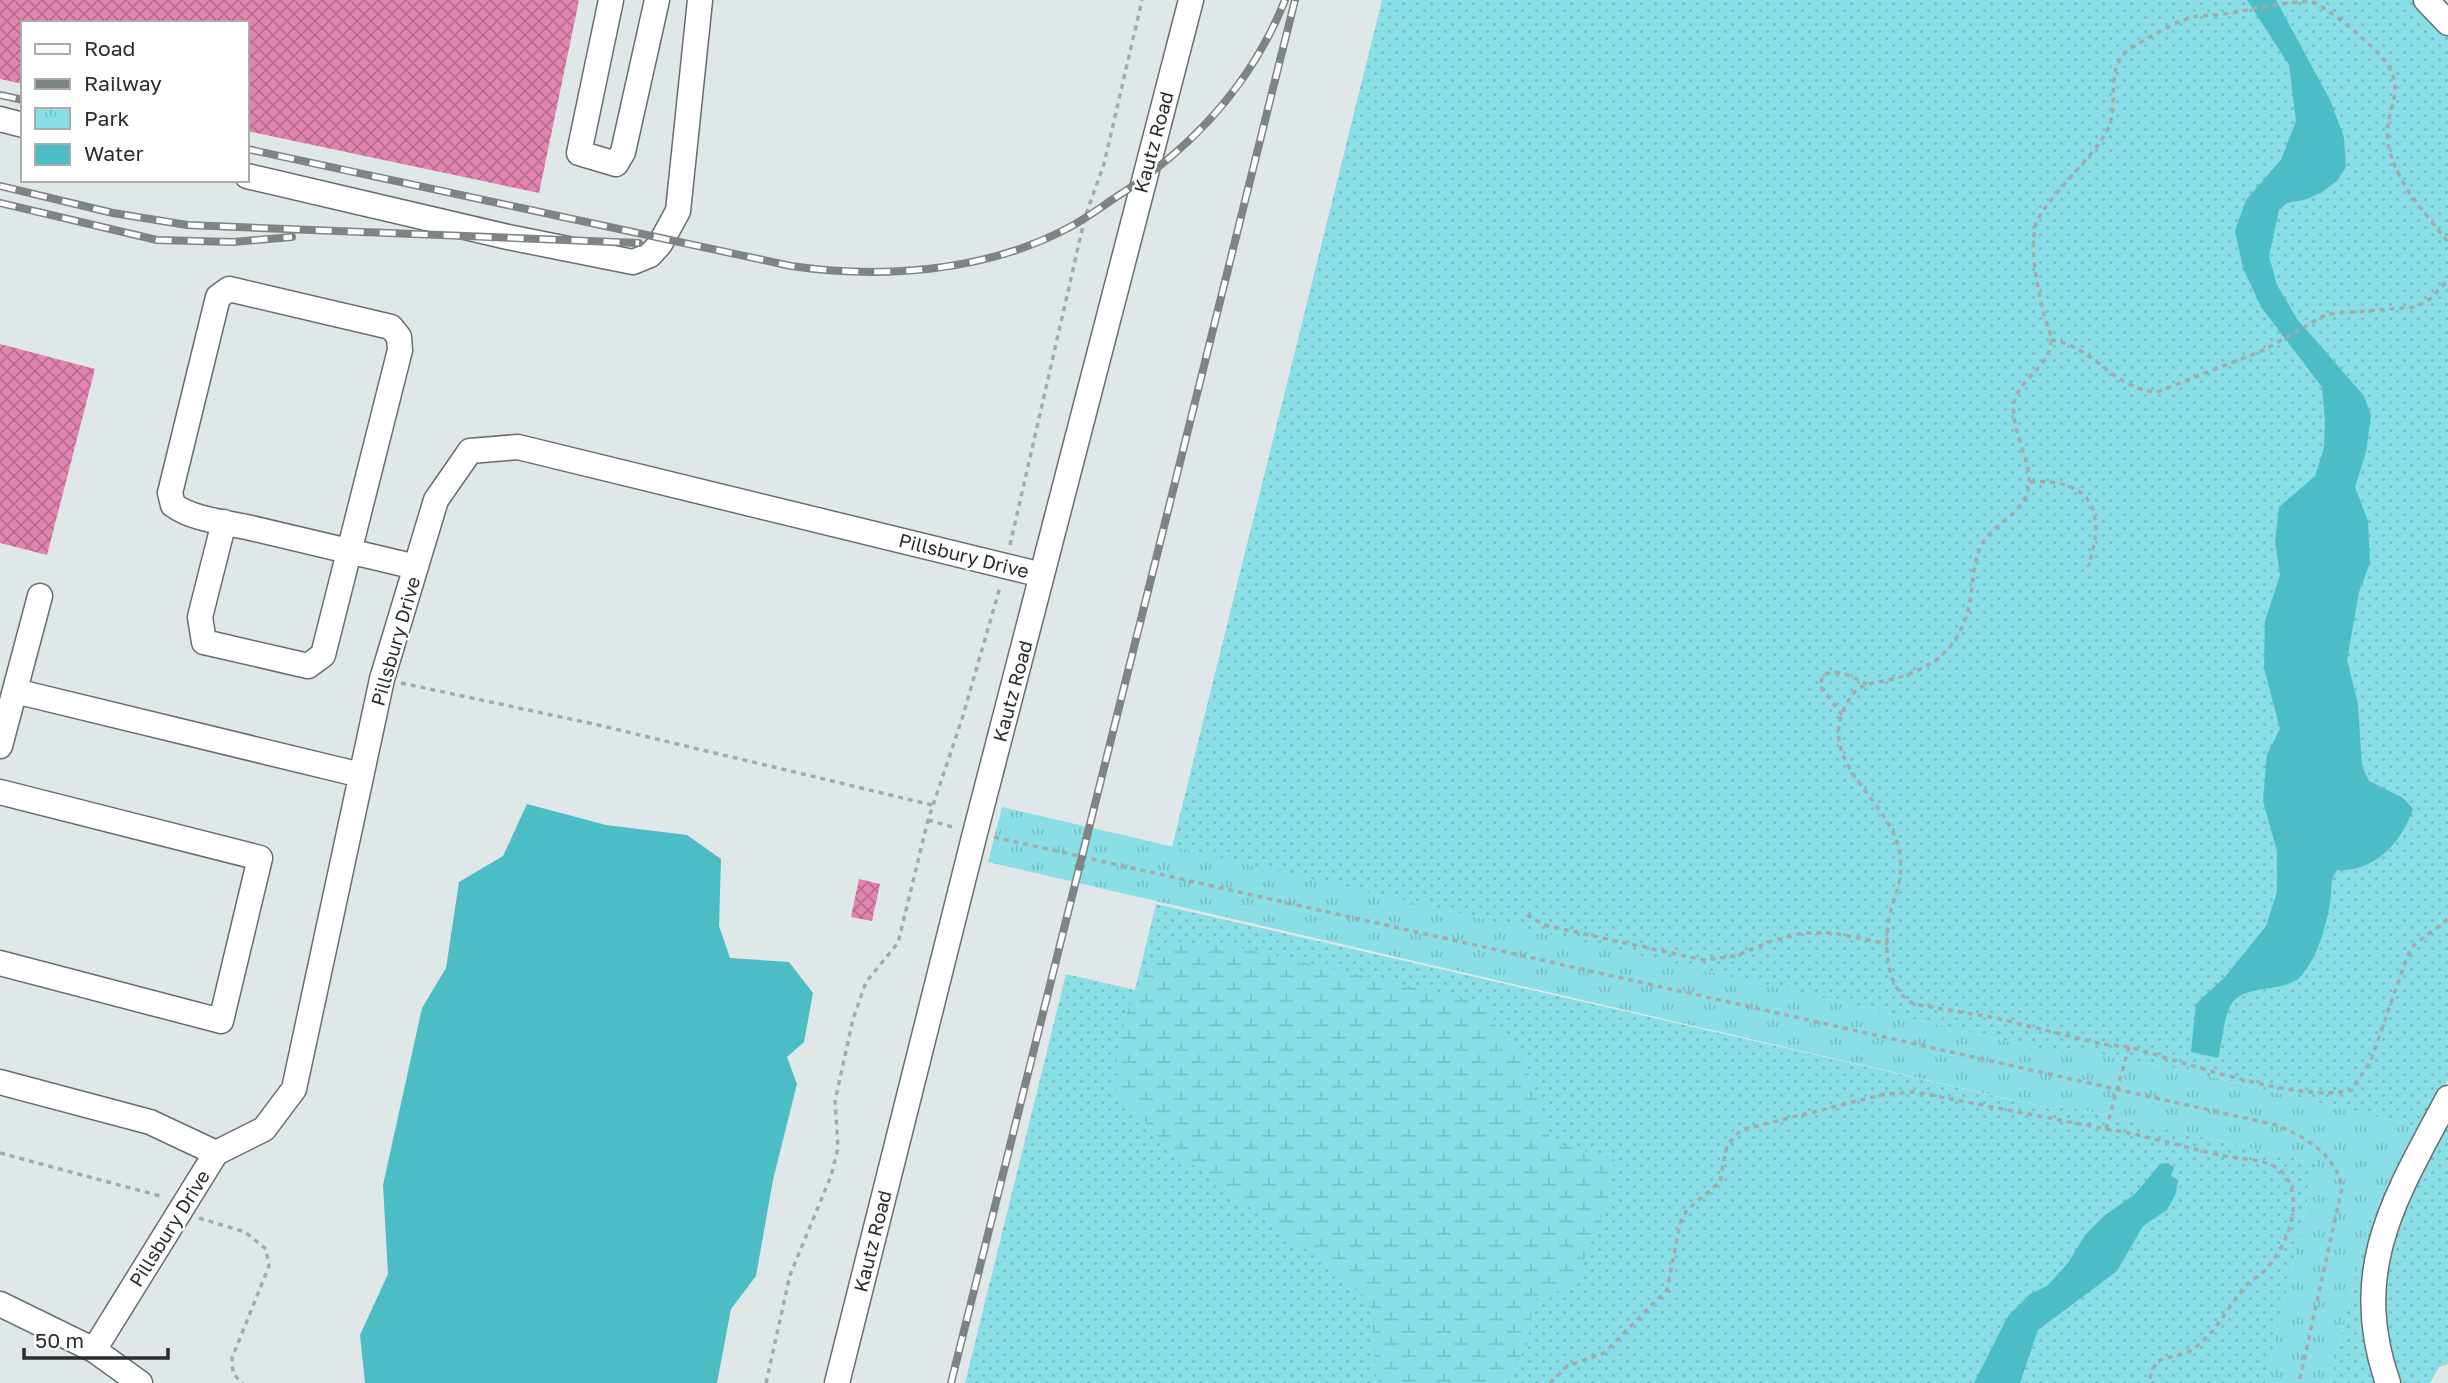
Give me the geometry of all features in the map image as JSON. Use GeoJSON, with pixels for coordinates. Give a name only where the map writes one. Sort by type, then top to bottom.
{"type":"FeatureCollection","features":[{"type":"Feature","properties":{"kind":"street"},"geometry":{"type":"LineString","coordinates":[[611,0],[579,153],[580,156],[616,164],[624,152],[657,0]]}},
{"type":"Feature","properties":{"kind":"street"},"geometry":{"type":"LineString","coordinates":[[248,176],[508,237],[633,262],[650,255],[660,244],[678,211],[700,0]]}},
{"type":"Feature","properties":{"kind":"street","name":"Kautz Road"},"geometry":{"type":"LineString","coordinates":[[837,1383],[975,833],[1191,0]]}},
{"type":"Feature","properties":{"kind":"street"},"geometry":{"type":"LineString","coordinates":[[2426,0],[2448,23]]}},
{"type":"Feature","properties":{"kind":"street"},"geometry":{"type":"LineString","coordinates":[[0,119],[21,124]]}},
{"type":"Feature","properties":{"kind":"street"},"geometry":{"type":"LineString","coordinates":[[224,522],[200,617],[204,642],[308,666],[318,661],[323,655],[350,552],[400,350],[399,337],[391,327],[229,289],[218,297],[170,493],[173,505],[184,512],[350,552],[416,567]]}},
{"type":"Feature","properties":{"kind":"street","name":"Pillsbury Drive"},"geometry":{"type":"LineString","coordinates":[[94,1350],[216,1153],[264,1129],[294,1089],[382,679],[436,500],[470,451],[518,447],[1042,575]]}},
{"type":"Feature","properties":{"kind":"street"},"geometry":{"type":"LineString","coordinates":[[0,746],[40,596]]}},
{"type":"Feature","properties":{"kind":"street"},"geometry":{"type":"LineString","coordinates":[[15,691],[361,775]]}},
{"type":"Feature","properties":{"kind":"street"},"geometry":{"type":"LineString","coordinates":[[0,792],[260,858],[220,1021],[0,963]]}},
{"type":"Feature","properties":{"kind":"street"},"geometry":{"type":"LineString","coordinates":[[0,1082],[150,1122],[216,1153]]}},
{"type":"Feature","properties":{"kind":"street"},"geometry":{"type":"LineString","coordinates":[[2388,1383],[2373,1325],[2372,1279],[2384,1230],[2398,1191],[2448,1098]]}},
{"type":"Feature","properties":{"kind":"street"},"geometry":{"type":"LineString","coordinates":[[0,1304],[94,1350],[140,1383]]}},
{"type":"Feature","properties":{"kind":"path"},"geometry":{"type":"LineString","coordinates":[[766,1383],[790,1275],[831,1177],[838,1147],[835,1101],[853,1019],[866,982],[898,943],[928,821],[962,719],[1006,565],[1085,217],[1104,164],[1142,0]]}},
{"type":"Feature","properties":{"kind":"path"},"geometry":{"type":"LineString","coordinates":[[2448,242],[2397,173],[2388,149],[2387,129],[2396,84],[2390,66],[2371,46],[2329,11],[2310,1],[2296,1],[2186,19],[2135,45],[2119,60],[2113,77],[2114,112],[2107,131],[2082,167],[2048,203],[2036,223],[2034,245],[2038,287],[2051,340],[2048,354],[2019,388],[2014,402],[2013,422],[2030,482],[2019,507],[1992,531],[1981,547],[1962,630],[1952,648],[1935,661],[1900,677],[1867,684],[1857,689],[1848,700],[1842,715],[1840,738],[1844,764],[1881,810],[1894,831],[1902,877],[1889,917],[1888,944],[1894,988],[1901,998],[1914,1004],[1996,1018],[2102,1044],[2129,1047],[2176,1062],[2311,1093],[2338,1094],[2353,1090],[2361,1081],[2407,957],[2414,945],[2448,919]]}},
{"type":"Feature","properties":{"kind":"path"},"geometry":{"type":"LineString","coordinates":[[2051,340],[2077,348],[2124,383],[2141,391],[2157,392],[2277,343],[2320,317],[2362,309],[2416,307],[2430,299],[2448,280]]}},
{"type":"Feature","properties":{"kind":"path"},"geometry":{"type":"LineString","coordinates":[[2030,482],[2061,482],[2085,494],[2092,506],[2096,544],[2088,567]]}},
{"type":"Feature","properties":{"kind":"path"},"geometry":{"type":"LineString","coordinates":[[1842,715],[1820,686],[1823,675],[1831,671],[1867,684]]}},
{"type":"Feature","properties":{"kind":"path"},"geometry":{"type":"LineString","coordinates":[[382,679],[607,727],[933,805]]}},
{"type":"Feature","properties":{"kind":"path"},"geometry":{"type":"LineString","coordinates":[[928,821],[2276,1125],[2298,1134],[2328,1158],[2339,1173],[2342,1188],[2299,1383]]}},
{"type":"Feature","properties":{"kind":"path"},"geometry":{"type":"LineString","coordinates":[[1527,915],[1544,925],[1703,960],[1735,956],[1803,933],[1833,933],[1888,944]]}},
{"type":"Feature","properties":{"kind":"path"},"geometry":{"type":"LineString","coordinates":[[2106,1129],[2129,1047]]}},
{"type":"Feature","properties":{"kind":"path"},"geometry":{"type":"LineString","coordinates":[[1550,1383],[1567,1366],[1604,1353],[1667,1290],[1680,1223],[1687,1210],[1714,1191],[1720,1182],[1727,1145],[1741,1130],[1885,1094],[1915,1092],[2144,1135],[2224,1156],[2271,1164],[2282,1172],[2291,1186],[2293,1203],[2290,1223],[2277,1254],[2264,1271],[2248,1283],[2220,1321],[2192,1349],[2157,1362],[2148,1383]]}},
{"type":"Feature","properties":{"kind":"green space"},"geometry":{"type":"Polygon","coordinates":[[[1382,0],[2415,0],[2448,36],[2448,1080],[2392,1184],[2365,1341],[2376,1383],[2330,1383],[2369,1221],[2418,1127],[2191,1072],[2069,1048],[2063,1054],[1172,847],[1382,0]]]}},
{"type":"Feature","properties":{"kind":"green space"},"geometry":{"type":"Polygon","coordinates":[[[1002,807],[2063,1054],[2069,1048],[2191,1072],[2418,1127],[2369,1221],[2330,1383],[2265,1383],[2316,1163],[2061,1105],[2052,1109],[988,862],[1002,807]]]}},
{"type":"Feature","properties":{"kind":"green space"},"geometry":{"type":"Polygon","coordinates":[[[1156,904],[2052,1109],[2061,1105],[2316,1163],[2265,1383],[965,1383],[1066,974],[1135,990],[1156,904]]]}},
{"type":"Feature","properties":{"kind":"green space"},"geometry":{"type":"Polygon","coordinates":[[[1168,941],[1237,947],[1488,1004],[1500,1036],[1521,1052],[1551,1141],[1615,1160],[1609,1197],[1576,1280],[1568,1288],[1533,1300],[1527,1346],[1502,1383],[1380,1383],[1376,1378],[1371,1307],[1348,1281],[1164,1143],[1115,1088],[1119,1047],[1128,1010],[1144,975],[1168,941]]]}},
{"type":"Feature","properties":{"kind":"green space"},"geometry":{"type":"Polygon","coordinates":[[[2448,1116],[2448,1364],[2439,1367],[2430,1383],[2395,1383],[2379,1317],[2388,1241],[2448,1116]]]}},
{"type":"Feature","properties":{"kind":"water"},"geometry":{"type":"Polygon","coordinates":[[[2247,0],[2276,0],[2331,102],[2344,138],[2346,167],[2337,181],[2322,192],[2307,199],[2287,203],[2279,210],[2269,256],[2277,285],[2297,319],[2364,396],[2371,415],[2366,452],[2355,487],[2368,521],[2370,563],[2359,592],[2347,660],[2358,704],[2362,766],[2369,781],[2403,798],[2413,809],[2402,833],[2385,853],[2363,866],[2337,870],[2332,879],[2330,905],[2322,937],[2302,975],[2284,985],[2241,995],[2233,1001],[2226,1016],[2218,1058],[2191,1052],[2196,1004],[2225,977],[2266,926],[2277,892],[2277,851],[2263,801],[2267,754],[2280,729],[2264,668],[2265,621],[2280,575],[2275,542],[2279,507],[2315,476],[2324,448],[2325,420],[2322,387],[2261,307],[2243,268],[2235,231],[2246,200],[2281,160],[2296,121],[2289,65],[2247,0]]]}},
{"type":"Feature","properties":{"kind":"water"},"geometry":{"type":"Polygon","coordinates":[[[527,804],[606,825],[687,835],[721,859],[719,926],[730,958],[789,962],[813,993],[804,1042],[787,1057],[797,1084],[773,1180],[756,1276],[731,1309],[717,1383],[365,1383],[360,1335],[388,1274],[383,1185],[422,1008],[446,968],[459,882],[503,856],[527,804]]]}},
{"type":"Feature","properties":{"kind":"water"},"geometry":{"type":"Polygon","coordinates":[[[2168,1163],[2174,1168],[2171,1176],[2178,1180],[2176,1193],[2167,1210],[2143,1226],[2117,1271],[2038,1330],[2020,1383],[1974,1383],[2008,1316],[2030,1294],[2047,1286],[2068,1263],[2085,1235],[2104,1216],[2135,1194],[2160,1164],[2168,1163]]]}},
{"type":"Feature","properties":{"kind":"building"},"geometry":{"type":"Polygon","coordinates":[[[0,0],[579,0],[539,193],[248,131],[248,21],[21,21],[21,84],[0,79],[0,0]]]}},
{"type":"Feature","properties":{"kind":"building"},"geometry":{"type":"Polygon","coordinates":[[[0,344],[95,369],[47,555],[0,543],[0,344]]]}},
{"type":"Feature","properties":{"kind":"building"},"geometry":{"type":"Polygon","coordinates":[[[859,879],[880,884],[872,921],[851,917],[859,879]]]}},
{"type":"Feature","properties":{"kind":"railway"},"geometry":{"type":"LineString","coordinates":[[248,149],[791,266],[860,272],[967,263],[1001,255],[1066,229],[1124,192],[1175,153],[1198,132],[1239,84],[1272,30],[1285,0]]}},
{"type":"Feature","properties":{"kind":"railway"},"geometry":{"type":"LineString","coordinates":[[951,1383],[1295,0]]}},
{"type":"Feature","properties":{"kind":"railway"},"geometry":{"type":"LineString","coordinates":[[0,95],[21,100]]}},
{"type":"Feature","properties":{"kind":"railway"},"geometry":{"type":"LineString","coordinates":[[0,186],[113,213],[187,225],[639,243]]}},
{"type":"Feature","properties":{"kind":"railway"},"geometry":{"type":"LineString","coordinates":[[0,203],[157,240],[234,242],[292,237]]}}]}
